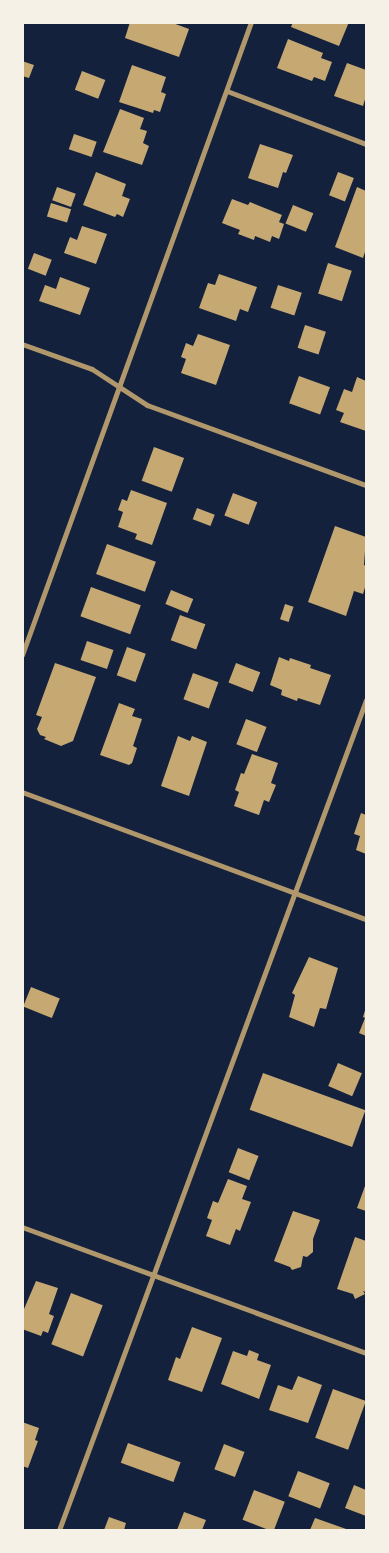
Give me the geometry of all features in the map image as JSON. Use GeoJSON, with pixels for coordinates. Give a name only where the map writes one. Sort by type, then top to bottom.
{"type":"FeatureCollection","features":[{"type":"Feature","properties":{"kind":"street"},"geometry":{"type":"LineString","coordinates":[[22,654],[120,388],[251,22]]}},
{"type":"Feature","properties":{"kind":"street"},"geometry":{"type":"LineString","coordinates":[[227,91],[366,144]]}},
{"type":"Feature","properties":{"kind":"street"},"geometry":{"type":"LineString","coordinates":[[22,344],[92,369],[147,405],[366,485]]}},
{"type":"Feature","properties":{"kind":"street"},"geometry":{"type":"LineString","coordinates":[[59,1530],[366,700]]}},
{"type":"Feature","properties":{"kind":"street"},"geometry":{"type":"LineString","coordinates":[[22,792],[366,919]]}},
{"type":"Feature","properties":{"kind":"street"},"geometry":{"type":"LineString","coordinates":[[22,1227],[366,1353]]}},
{"type":"Feature","properties":{"kind":"building"},"geometry":{"type":"Polygon","coordinates":[[[130,22],[170,22],[189,29],[179,57],[125,38],[130,22]]]}},
{"type":"Feature","properties":{"kind":"building"},"geometry":{"type":"Polygon","coordinates":[[[293,22],[349,22],[339,46],[291,27],[293,22]]]}},
{"type":"Feature","properties":{"kind":"building"},"geometry":{"type":"Polygon","coordinates":[[[288,39],[323,53],[321,58],[332,62],[325,81],[314,77],[312,81],[277,68],[288,39]]]}},
{"type":"Feature","properties":{"kind":"building"},"geometry":{"type":"Polygon","coordinates":[[[22,61],[34,65],[29,78],[22,76],[22,61]]]}},
{"type":"Feature","properties":{"kind":"building"},"geometry":{"type":"Polygon","coordinates":[[[347,63],[366,70],[366,96],[363,106],[334,96],[347,63]]]}},
{"type":"Feature","properties":{"kind":"building"},"geometry":{"type":"Polygon","coordinates":[[[132,65],[166,77],[161,92],[166,94],[160,112],[154,110],[153,113],[119,102],[132,65]]]}},
{"type":"Feature","properties":{"kind":"building"},"geometry":{"type":"Polygon","coordinates":[[[82,71],[105,80],[98,99],[75,90],[82,71]]]}},
{"type":"Feature","properties":{"kind":"building"},"geometry":{"type":"Polygon","coordinates":[[[120,109],[144,118],[140,129],[147,131],[143,143],[149,146],[142,165],[103,152],[120,109]]]}},
{"type":"Feature","properties":{"kind":"building"},"geometry":{"type":"Polygon","coordinates":[[[74,134],[97,142],[91,157],[69,149],[74,134]]]}},
{"type":"Feature","properties":{"kind":"building"},"geometry":{"type":"Polygon","coordinates":[[[260,144],[293,155],[286,173],[283,172],[278,188],[248,178],[260,144]]]}},
{"type":"Feature","properties":{"kind":"building"},"geometry":{"type":"Polygon","coordinates":[[[96,172],[126,184],[122,196],[130,199],[123,217],[117,214],[115,217],[83,205],[96,172]]]}},
{"type":"Feature","properties":{"kind":"building"},"geometry":{"type":"Polygon","coordinates":[[[338,172],[354,178],[345,201],[329,195],[338,172]]]}},
{"type":"Feature","properties":{"kind":"building"},"geometry":{"type":"Polygon","coordinates":[[[57,187],[76,194],[71,207],[52,200],[57,187]]]}},
{"type":"Feature","properties":{"kind":"building"},"geometry":{"type":"Polygon","coordinates":[[[357,187],[366,191],[366,249],[363,258],[335,247],[357,187]]]}},
{"type":"Feature","properties":{"kind":"building"},"geometry":{"type":"Polygon","coordinates":[[[232,199],[248,205],[250,202],[282,215],[279,222],[284,224],[279,239],[272,236],[270,242],[255,236],[254,240],[238,234],[240,230],[222,223],[232,199]]]}},
{"type":"Feature","properties":{"kind":"building"},"geometry":{"type":"Polygon","coordinates":[[[51,203],[71,209],[67,223],[47,216],[51,203]]]}},
{"type":"Feature","properties":{"kind":"building"},"geometry":{"type":"Polygon","coordinates":[[[293,205],[313,213],[306,232],[286,224],[293,205]]]}},
{"type":"Feature","properties":{"kind":"building"},"geometry":{"type":"Polygon","coordinates":[[[82,226],[107,234],[96,264],[64,253],[70,237],[77,240],[82,226]]]}},
{"type":"Feature","properties":{"kind":"building"},"geometry":{"type":"Polygon","coordinates":[[[34,253],[52,260],[46,276],[28,269],[34,253]]]}},
{"type":"Feature","properties":{"kind":"building"},"geometry":{"type":"Polygon","coordinates":[[[328,263],[352,271],[342,301],[318,293],[328,263]]]}},
{"type":"Feature","properties":{"kind":"building"},"geometry":{"type":"Polygon","coordinates":[[[219,274],[257,287],[248,312],[240,309],[236,321],[199,308],[208,283],[215,285],[219,274]]]}},
{"type":"Feature","properties":{"kind":"building"},"geometry":{"type":"Polygon","coordinates":[[[60,277],[90,288],[80,315],[39,301],[45,285],[56,289],[60,277]]]}},
{"type":"Feature","properties":{"kind":"building"},"geometry":{"type":"Polygon","coordinates":[[[278,285],[302,293],[294,316],[271,308],[278,285]]]}},
{"type":"Feature","properties":{"kind":"building"},"geometry":{"type":"Polygon","coordinates":[[[305,325],[326,332],[319,355],[298,348],[305,325]]]}},
{"type":"Feature","properties":{"kind":"building"},"geometry":{"type":"Polygon","coordinates":[[[198,334],[230,345],[216,385],[181,373],[186,359],[181,357],[186,343],[193,346],[198,334]]]}},
{"type":"Feature","properties":{"kind":"building"},"geometry":{"type":"Polygon","coordinates":[[[299,376],[330,387],[320,415],[289,403],[299,376]]]}},
{"type":"Feature","properties":{"kind":"building"},"geometry":{"type":"Polygon","coordinates":[[[357,377],[366,381],[366,431],[340,422],[344,413],[336,410],[344,389],[352,392],[357,377]]]}},
{"type":"Feature","properties":{"kind":"building"},"geometry":{"type":"Polygon","coordinates":[[[154,447],[184,458],[172,492],[142,481],[154,447]]]}},
{"type":"Feature","properties":{"kind":"building"},"geometry":{"type":"Polygon","coordinates":[[[131,490],[167,503],[152,545],[135,539],[137,534],[118,527],[123,512],[118,510],[122,499],[127,501],[131,490]]]}},
{"type":"Feature","properties":{"kind":"building"},"geometry":{"type":"Polygon","coordinates":[[[233,493],[257,502],[249,525],[224,515],[233,493]]]}},
{"type":"Feature","properties":{"kind":"building"},"geometry":{"type":"Polygon","coordinates":[[[197,508],[215,515],[210,526],[193,519],[197,508]]]}},
{"type":"Feature","properties":{"kind":"building"},"geometry":{"type":"Polygon","coordinates":[[[335,526],[366,537],[364,565],[366,566],[366,584],[363,594],[354,591],[346,616],[308,602],[335,526]]]}},
{"type":"Feature","properties":{"kind":"building"},"geometry":{"type":"Polygon","coordinates":[[[107,544],[156,562],[145,592],[96,574],[107,544]]]}},
{"type":"Feature","properties":{"kind":"building"},"geometry":{"type":"Polygon","coordinates":[[[91,587],[141,605],[130,634],[80,616],[91,587]]]}},
{"type":"Feature","properties":{"kind":"building"},"geometry":{"type":"Polygon","coordinates":[[[171,590],[193,599],[188,613],[165,604],[171,590]]]}},
{"type":"Feature","properties":{"kind":"building"},"geometry":{"type":"Polygon","coordinates":[[[285,604],[294,607],[289,622],[280,619],[285,604]]]}},
{"type":"Feature","properties":{"kind":"building"},"geometry":{"type":"Polygon","coordinates":[[[180,615],[205,624],[196,650],[171,640],[180,615]]]}},
{"type":"Feature","properties":{"kind":"building"},"geometry":{"type":"Polygon","coordinates":[[[87,641],[113,650],[107,669],[80,660],[87,641]]]}},
{"type":"Feature","properties":{"kind":"building"},"geometry":{"type":"Polygon","coordinates":[[[127,647],[146,654],[136,682],[117,675],[127,647]]]}},
{"type":"Feature","properties":{"kind":"building"},"geometry":{"type":"Polygon","coordinates":[[[279,657],[289,661],[290,658],[311,665],[310,668],[331,675],[320,705],[298,698],[297,701],[281,695],[282,690],[270,685],[279,657]]]}},
{"type":"Feature","properties":{"kind":"building"},"geometry":{"type":"Polygon","coordinates":[[[55,663],[96,677],[73,741],[61,746],[44,739],[46,737],[40,735],[37,729],[42,717],[36,715],[55,663]]]}},
{"type":"Feature","properties":{"kind":"building"},"geometry":{"type":"Polygon","coordinates":[[[236,663],[260,672],[253,692],[228,683],[236,663]]]}},
{"type":"Feature","properties":{"kind":"building"},"geometry":{"type":"Polygon","coordinates":[[[193,673],[218,682],[209,709],[183,699],[193,673]]]}},
{"type":"Feature","properties":{"kind":"building"},"geometry":{"type":"Polygon","coordinates":[[[119,703],[135,709],[132,716],[142,719],[133,746],[137,748],[132,763],[129,765],[100,755],[119,703]]]}},
{"type":"Feature","properties":{"kind":"building"},"geometry":{"type":"Polygon","coordinates":[[[246,719],[267,727],[257,752],[236,744],[246,719]]]}},
{"type":"Feature","properties":{"kind":"building"},"geometry":{"type":"Polygon","coordinates":[[[178,736],[190,741],[192,736],[207,742],[189,796],[161,786],[178,736]]]}},
{"type":"Feature","properties":{"kind":"building"},"geometry":{"type":"Polygon","coordinates":[[[252,754],[278,763],[271,783],[276,785],[269,802],[264,800],[259,815],[234,806],[239,792],[235,790],[241,773],[244,774],[252,754]]]}},
{"type":"Feature","properties":{"kind":"building"},"geometry":{"type":"Polygon","coordinates":[[[361,813],[366,815],[366,854],[356,850],[360,836],[354,834],[361,813]]]}},
{"type":"Feature","properties":{"kind":"building"},"geometry":{"type":"Polygon","coordinates":[[[309,957],[338,968],[326,1009],[320,1008],[314,1027],[289,1017],[295,995],[292,993],[309,957]]]}},
{"type":"Feature","properties":{"kind":"building"},"geometry":{"type":"Polygon","coordinates":[[[31,987],[60,999],[52,1018],[23,1006],[31,987]]]}},
{"type":"Feature","properties":{"kind":"building"},"geometry":{"type":"Polygon","coordinates":[[[366,1007],[366,1036],[359,1033],[365,1018],[363,1017],[366,1007]]]}},
{"type":"Feature","properties":{"kind":"building"},"geometry":{"type":"Polygon","coordinates":[[[338,1063],[362,1073],[352,1096],[328,1086],[338,1063]]]}},
{"type":"Feature","properties":{"kind":"building"},"geometry":{"type":"Polygon","coordinates":[[[263,1073],[365,1110],[352,1147],[250,1110],[263,1073]]]}},
{"type":"Feature","properties":{"kind":"building"},"geometry":{"type":"Polygon","coordinates":[[[238,1148],[259,1156],[249,1180],[229,1172],[238,1148]]]}},
{"type":"Feature","properties":{"kind":"building"},"geometry":{"type":"Polygon","coordinates":[[[228,1179],[247,1186],[242,1199],[251,1202],[240,1231],[236,1229],[230,1245],[206,1236],[212,1220],[207,1218],[213,1201],[218,1203],[228,1179]]]}},
{"type":"Feature","properties":{"kind":"building"},"geometry":{"type":"Polygon","coordinates":[[[366,1186],[366,1211],[357,1208],[366,1186]]]}},
{"type":"Feature","properties":{"kind":"building"},"geometry":{"type":"Polygon","coordinates":[[[293,1211],[320,1220],[313,1239],[313,1252],[307,1257],[303,1256],[301,1267],[292,1270],[290,1267],[274,1261],[293,1211]]]}},
{"type":"Feature","properties":{"kind":"building"},"geometry":{"type":"Polygon","coordinates":[[[355,1237],[366,1241],[366,1292],[363,1291],[365,1294],[355,1299],[353,1294],[337,1289],[355,1237]]]}},
{"type":"Feature","properties":{"kind":"building"},"geometry":{"type":"Polygon","coordinates":[[[36,1281],[58,1288],[49,1314],[54,1316],[48,1333],[43,1331],[41,1336],[22,1329],[22,1309],[24,1309],[36,1281]]]}},
{"type":"Feature","properties":{"kind":"building"},"geometry":{"type":"Polygon","coordinates":[[[71,1293],[103,1305],[83,1357],[51,1344],[71,1293]]]}},
{"type":"Feature","properties":{"kind":"building"},"geometry":{"type":"Polygon","coordinates":[[[192,1327],[222,1338],[202,1392],[168,1380],[176,1357],[180,1359],[192,1327]]]}},
{"type":"Feature","properties":{"kind":"building"},"geometry":{"type":"Polygon","coordinates":[[[249,1350],[259,1354],[257,1360],[271,1365],[259,1399],[221,1384],[233,1351],[247,1356],[249,1350]]]}},
{"type":"Feature","properties":{"kind":"building"},"geometry":{"type":"Polygon","coordinates":[[[298,1376],[322,1385],[308,1423],[269,1410],[278,1385],[292,1390],[298,1376]]]}},
{"type":"Feature","properties":{"kind":"building"},"geometry":{"type":"Polygon","coordinates":[[[333,1389],[366,1401],[348,1450],[315,1438],[333,1389]]]}},
{"type":"Feature","properties":{"kind":"building"},"geometry":{"type":"Polygon","coordinates":[[[22,1422],[39,1428],[35,1440],[38,1441],[28,1468],[22,1466],[22,1422]]]}},
{"type":"Feature","properties":{"kind":"building"},"geometry":{"type":"Polygon","coordinates":[[[128,1443],[181,1462],[173,1482],[121,1463],[128,1443]]]}},
{"type":"Feature","properties":{"kind":"building"},"geometry":{"type":"Polygon","coordinates":[[[224,1444],[245,1452],[235,1477],[214,1469],[224,1444]]]}},
{"type":"Feature","properties":{"kind":"building"},"geometry":{"type":"Polygon","coordinates":[[[298,1471],[330,1483],[320,1508],[288,1496],[298,1471]]]}},
{"type":"Feature","properties":{"kind":"building"},"geometry":{"type":"Polygon","coordinates":[[[354,1485],[366,1490],[366,1516],[345,1508],[354,1485]]]}},
{"type":"Feature","properties":{"kind":"building"},"geometry":{"type":"Polygon","coordinates":[[[254,1490],[285,1502],[274,1530],[269,1530],[243,1520],[254,1490]]]}},
{"type":"Feature","properties":{"kind":"building"},"geometry":{"type":"Polygon","coordinates":[[[184,1512],[206,1520],[202,1530],[177,1530],[184,1512]]]}},
{"type":"Feature","properties":{"kind":"building"},"geometry":{"type":"Polygon","coordinates":[[[109,1517],[126,1523],[124,1530],[104,1530],[109,1517]]]}},
{"type":"Feature","properties":{"kind":"building"},"geometry":{"type":"Polygon","coordinates":[[[315,1518],[349,1530],[310,1530],[315,1518]]]}}]}
